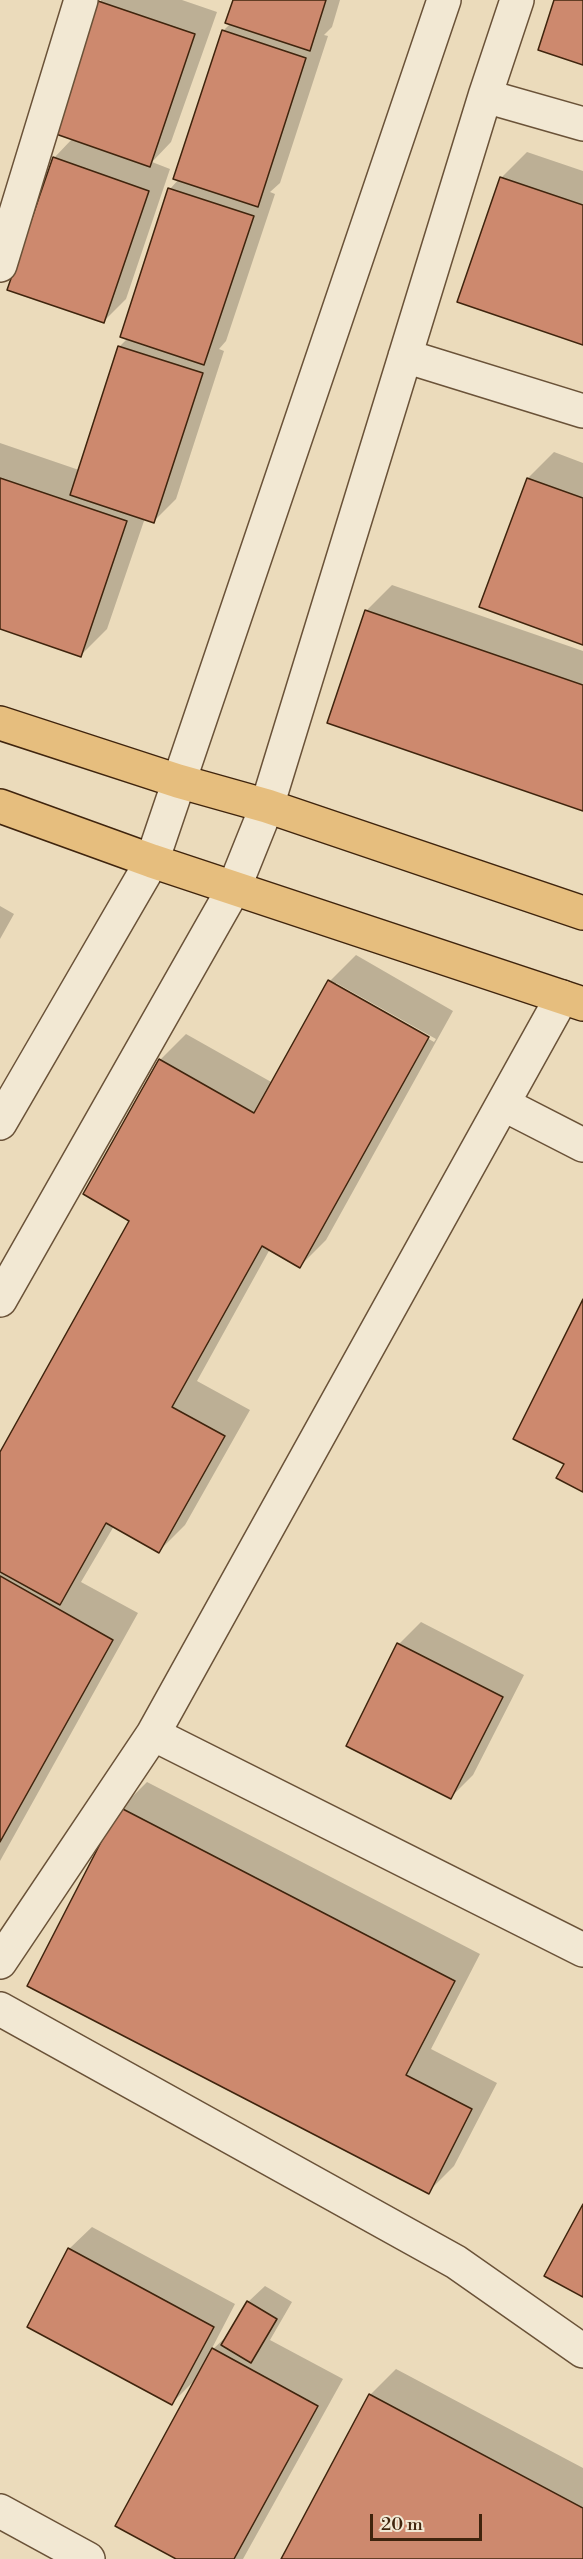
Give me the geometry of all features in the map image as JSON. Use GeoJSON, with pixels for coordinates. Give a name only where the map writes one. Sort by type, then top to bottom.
{"type":"FeatureCollection","features":[{"type":"Feature","properties":{"kind":"main road"},"geometry":{"type":"LineString","coordinates":[[0,723],[178,781],[267,806],[583,913]]}},
{"type":"Feature","properties":{"kind":"main road"},"geometry":{"type":"LineString","coordinates":[[0,806],[152,861],[573,1001]]}},
{"type":"Feature","properties":{"kind":"street"},"geometry":{"type":"LineString","coordinates":[[0,265],[81,0]]}},
{"type":"Feature","properties":{"kind":"street"},"geometry":{"type":"LineString","coordinates":[[0,1123],[152,861],[444,0]]}},
{"type":"Feature","properties":{"kind":"street"},"geometry":{"type":"LineString","coordinates":[[0,1300],[234,888],[267,806],[485,96],[517,0]]}},
{"type":"Feature","properties":{"kind":"street"},"geometry":{"type":"LineString","coordinates":[[485,96],[583,124]]}},
{"type":"Feature","properties":{"kind":"street"},"geometry":{"type":"LineString","coordinates":[[405,356],[583,411]]}},
{"type":"Feature","properties":{"kind":"street"},"geometry":{"type":"LineString","coordinates":[[0,1962],[153,1734],[503,1104],[573,1001]]}},
{"type":"Feature","properties":{"kind":"street"},"geometry":{"type":"LineString","coordinates":[[503,1104],[583,1145]]}},
{"type":"Feature","properties":{"kind":"street"},"geometry":{"type":"LineString","coordinates":[[153,1734],[583,1950]]}},
{"type":"Feature","properties":{"kind":"street"},"geometry":{"type":"LineString","coordinates":[[0,2009],[456,2262],[583,2351]]}},
{"type":"Feature","properties":{"kind":"street"},"geometry":{"type":"LineString","coordinates":[[0,2511],[88,2559]]}},
{"type":"Feature","properties":{"kind":"building"},"geometry":{"type":"Polygon","coordinates":[[[233,0],[326,0],[310,51],[225,23],[233,0]]]}},
{"type":"Feature","properties":{"kind":"building"},"geometry":{"type":"Polygon","coordinates":[[[554,0],[583,0],[583,65],[538,50],[554,0]]]}},
{"type":"Feature","properties":{"kind":"building"},"geometry":{"type":"Polygon","coordinates":[[[98,1],[195,34],[150,167],[53,133],[98,1]]]}},
{"type":"Feature","properties":{"kind":"building"},"geometry":{"type":"Polygon","coordinates":[[[222,30],[306,58],[258,207],[173,179],[222,30]]]}},
{"type":"Feature","properties":{"kind":"building"},"geometry":{"type":"Polygon","coordinates":[[[53,157],[149,191],[104,323],[7,290],[53,157]]]}},
{"type":"Feature","properties":{"kind":"building"},"geometry":{"type":"Polygon","coordinates":[[[500,177],[583,205],[583,345],[457,302],[500,177]]]}},
{"type":"Feature","properties":{"kind":"building"},"geometry":{"type":"Polygon","coordinates":[[[168,188],[254,216],[204,365],[120,337],[168,188]]]}},
{"type":"Feature","properties":{"kind":"building"},"geometry":{"type":"Polygon","coordinates":[[[118,346],[203,373],[154,523],[70,495],[118,346]]]}},
{"type":"Feature","properties":{"kind":"building"},"geometry":{"type":"Polygon","coordinates":[[[0,478],[127,521],[81,657],[0,629],[0,478]]]}},
{"type":"Feature","properties":{"kind":"building"},"geometry":{"type":"Polygon","coordinates":[[[527,478],[583,498],[583,645],[479,607],[527,478]]]}},
{"type":"Feature","properties":{"kind":"building"},"geometry":{"type":"Polygon","coordinates":[[[365,610],[583,685],[583,811],[327,723],[365,610]]]}},
{"type":"Feature","properties":{"kind":"building"},"geometry":{"type":"Polygon","coordinates":[[[328,980],[429,1037],[300,1268],[262,1246],[172,1407],[225,1436],[159,1553],[106,1523],[60,1605],[0,1572],[0,1452],[129,1221],[83,1194],[159,1059],[254,1113],[328,980]]]}},
{"type":"Feature","properties":{"kind":"building"},"geometry":{"type":"Polygon","coordinates":[[[583,1299],[583,1492],[556,1478],[564,1464],[513,1439],[583,1299]]]}},
{"type":"Feature","properties":{"kind":"building"},"geometry":{"type":"Polygon","coordinates":[[[0,1576],[113,1640],[0,1842],[0,1576]]]}},
{"type":"Feature","properties":{"kind":"building"},"geometry":{"type":"Polygon","coordinates":[[[397,1643],[503,1697],[451,1799],[346,1746],[397,1643]]]}},
{"type":"Feature","properties":{"kind":"building"},"geometry":{"type":"Polygon","coordinates":[[[119,1807],[455,1981],[406,2075],[472,2109],[429,2194],[27,1986],[119,1807]]]}},
{"type":"Feature","properties":{"kind":"building"},"geometry":{"type":"Polygon","coordinates":[[[583,2204],[583,2297],[544,2276],[583,2204]]]}},
{"type":"Feature","properties":{"kind":"building"},"geometry":{"type":"Polygon","coordinates":[[[68,2248],[214,2327],[172,2405],[27,2327],[68,2248]]]}},
{"type":"Feature","properties":{"kind":"building"},"geometry":{"type":"Polygon","coordinates":[[[247,2301],[277,2319],[251,2363],[221,2345],[247,2301]]]}},
{"type":"Feature","properties":{"kind":"building"},"geometry":{"type":"Polygon","coordinates":[[[212,2348],[318,2406],[234,2559],[176,2559],[115,2526],[212,2348]]]}},
{"type":"Feature","properties":{"kind":"building"},"geometry":{"type":"Polygon","coordinates":[[[369,2394],[583,2508],[583,2559],[281,2559],[369,2394]]]}}]}
